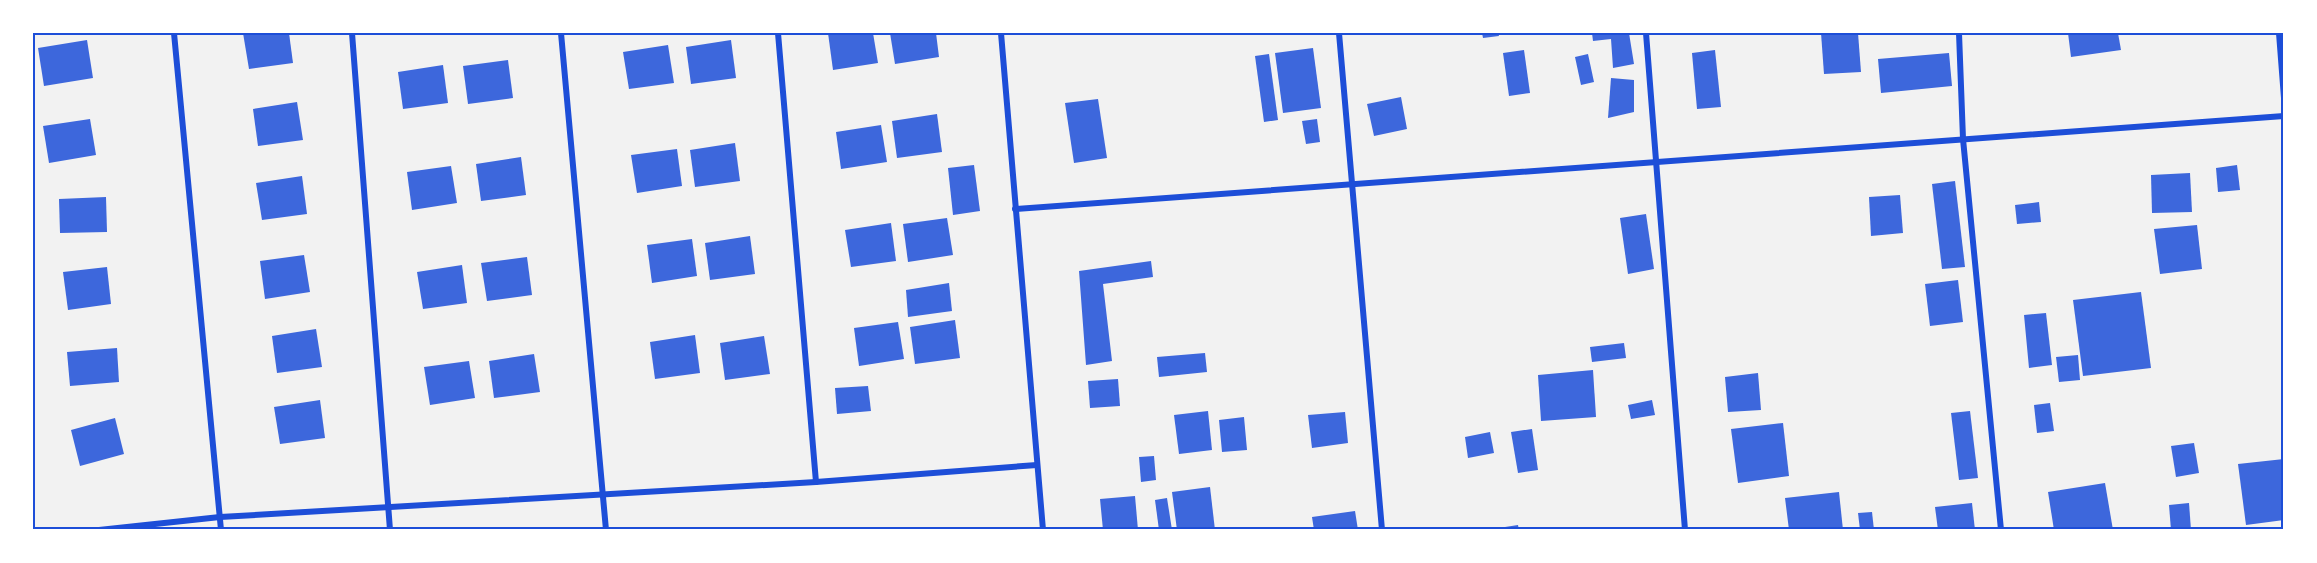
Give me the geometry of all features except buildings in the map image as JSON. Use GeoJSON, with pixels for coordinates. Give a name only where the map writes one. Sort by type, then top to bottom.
{"type":"FeatureCollection","features":[{"type":"Feature","properties":{"kind":"street"},"geometry":{"type":"LineString","coordinates":[[174,33],[221,530]]}},
{"type":"Feature","properties":{"kind":"street"},"geometry":{"type":"LineString","coordinates":[[352,33],[390,530]]}},
{"type":"Feature","properties":{"kind":"street"},"geometry":{"type":"LineString","coordinates":[[561,33],[606,530]]}},
{"type":"Feature","properties":{"kind":"street"},"geometry":{"type":"LineString","coordinates":[[778,33],[816,482]]}},
{"type":"Feature","properties":{"kind":"street"},"geometry":{"type":"LineString","coordinates":[[1001,33],[1043,530]]}},
{"type":"Feature","properties":{"kind":"street"},"geometry":{"type":"LineString","coordinates":[[1339,33],[1382,530]]}},
{"type":"Feature","properties":{"kind":"street"},"geometry":{"type":"LineString","coordinates":[[1646,33],[1685,530]]}},
{"type":"Feature","properties":{"kind":"street"},"geometry":{"type":"LineString","coordinates":[[1959,33],[1963,139],[2001,530]]}},
{"type":"Feature","properties":{"kind":"street"},"geometry":{"type":"LineString","coordinates":[[2279,33],[2284,98]]}},
{"type":"Feature","properties":{"kind":"street"},"geometry":{"type":"LineString","coordinates":[[1015,209],[2284,116]]}},
{"type":"Feature","properties":{"kind":"street"},"geometry":{"type":"LineString","coordinates":[[99,530],[220,517],[816,482],[1037,465]]}}]}
